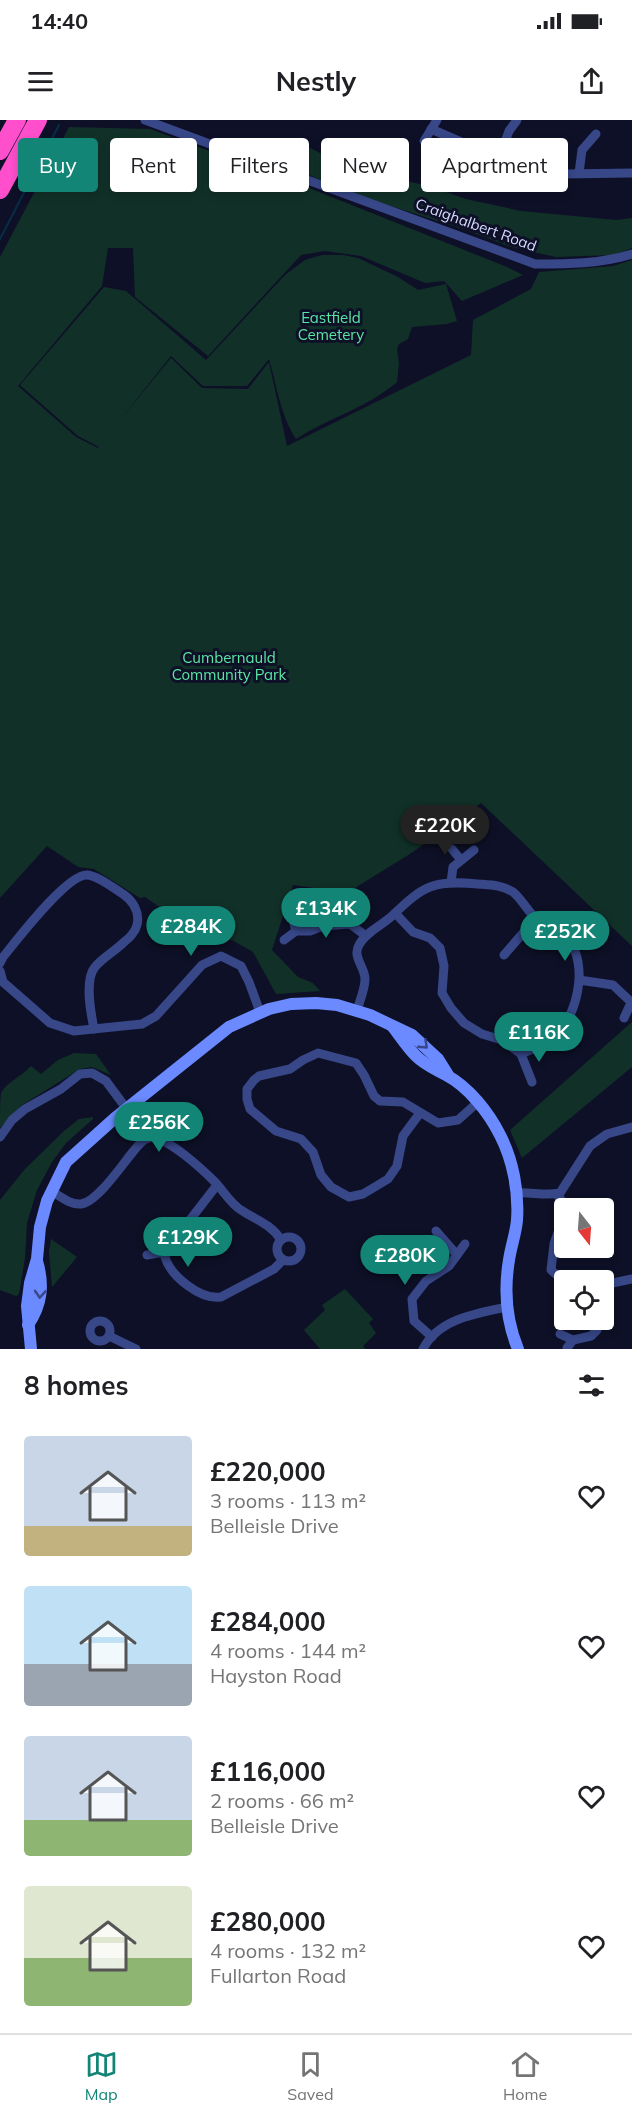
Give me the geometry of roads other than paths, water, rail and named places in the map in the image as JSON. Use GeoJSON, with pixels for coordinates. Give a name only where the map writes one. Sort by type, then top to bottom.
{"type":"FeatureCollection","features":[{"type":"Feature","properties":{"kind":"highway"},"geometry":{"type":"LineString","coordinates":[[0,151],[17,120]]}},
{"type":"Feature","properties":{"kind":"highway"},"geometry":{"type":"LineString","coordinates":[[0,190],[38,120]]}},
{"type":"Feature","properties":{"kind":"street","name":"Craighalbert Road"},"geometry":{"type":"LineString","coordinates":[[145,120],[535,264],[604,261],[632,254]]}},
{"type":"Feature","properties":{"kind":"street"},"geometry":{"type":"LineString","coordinates":[[426,138],[436,120]]}},
{"type":"Feature","properties":{"kind":"street"},"geometry":{"type":"LineString","coordinates":[[506,138],[518,120]]}},
{"type":"Feature","properties":{"kind":"street"},"geometry":{"type":"LineString","coordinates":[[431,129],[452,138]]}},
{"type":"Feature","properties":{"kind":"street"},"geometry":{"type":"LineString","coordinates":[[579,173],[582,150],[596,134]]}},
{"type":"Feature","properties":{"kind":"street"},"geometry":{"type":"LineString","coordinates":[[568,174],[632,173]]}},
{"type":"Feature","properties":{"kind":"street"},"geometry":{"type":"LineString","coordinates":[[452,849],[461,860]]}},
{"type":"Feature","properties":{"kind":"street"},"geometry":{"type":"LineString","coordinates":[[451,882],[453,867],[474,850]]}},
{"type":"Feature","properties":{"kind":"street"},"geometry":{"type":"LineString","coordinates":[[0,963],[40,913],[71,880],[84,875],[94,877],[126,896],[133,902],[137,914],[137,925],[133,934],[94,968],[88,994],[94,1029]]}},
{"type":"Feature","properties":{"kind":"street"},"geometry":{"type":"LineString","coordinates":[[357,1010],[366,976],[358,960],[358,945],[366,936],[415,894],[439,884],[451,882],[500,886],[513,892],[536,918],[561,932],[572,945],[580,963],[577,999],[572,1014],[547,1041],[521,1053]]}},
{"type":"Feature","properties":{"kind":"street"},"geometry":{"type":"LineString","coordinates":[[395,913],[413,932],[430,938],[440,948],[444,966],[442,993],[464,1023],[521,1053],[532,1082]]}},
{"type":"Feature","properties":{"kind":"street"},"geometry":{"type":"LineString","coordinates":[[292,916],[296,931]]}},
{"type":"Feature","properties":{"kind":"street"},"geometry":{"type":"LineString","coordinates":[[504,955],[536,918]]}},
{"type":"Feature","properties":{"kind":"street"},"geometry":{"type":"LineString","coordinates":[[284,940],[296,931],[350,924],[366,936]]}},
{"type":"Feature","properties":{"kind":"street"},"geometry":{"type":"LineString","coordinates":[[0,971],[3,982],[50,1023],[74,1031],[142,1024],[156,1016],[202,965],[221,956],[241,966],[260,1012]]}},
{"type":"Feature","properties":{"kind":"street"},"geometry":{"type":"LineString","coordinates":[[579,980],[613,985],[631,1003],[624,1018]]}},
{"type":"Feature","properties":{"kind":"street"},"geometry":{"type":"LineString","coordinates":[[32,1349],[28,1325],[28,1294],[37,1259],[40,1227],[47,1201],[66,1162],[126,1108],[228,1027],[260,1012],[291,1004],[316,1003],[357,1010],[412,1035],[425,1045],[438,1059],[448,1076],[478,1102],[492,1121],[506,1149],[516,1193],[517,1220],[506,1281],[508,1320],[518,1349]]}},
{"type":"Feature","properties":{"kind":"street"},"geometry":{"type":"LineString","coordinates":[[420,1113],[403,1136],[397,1166],[388,1179],[363,1194],[349,1197],[331,1187],[321,1175],[313,1152],[301,1139],[276,1131],[250,1109],[247,1089],[259,1076],[290,1069],[318,1053],[357,1064],[374,1096],[380,1101],[402,1102],[438,1123],[458,1120],[478,1102]]}},
{"type":"Feature","properties":{"kind":"street"},"geometry":{"type":"LineString","coordinates":[[0,1137],[12,1120],[25,1109],[61,1089],[80,1074],[92,1073],[106,1081],[126,1108]]}},
{"type":"Feature","properties":{"kind":"street"},"geometry":{"type":"LineString","coordinates":[[516,1193],[560,1193],[590,1146],[607,1134],[632,1127]]}},
{"type":"Feature","properties":{"kind":"street"},"geometry":{"type":"LineString","coordinates":[[51,1191],[69,1202],[81,1204],[92,1199],[138,1146],[146,1138],[154,1137],[165,1141],[217,1185],[240,1210],[259,1219],[275,1231],[281,1239]]}},
{"type":"Feature","properties":{"kind":"street"},"geometry":{"type":"LineString","coordinates":[[217,1185],[186,1225],[167,1237],[163,1243],[165,1258],[181,1280],[201,1293],[213,1298],[221,1297],[266,1274],[283,1260],[295,1260],[301,1250],[296,1239],[289,1237],[281,1239]]}},
{"type":"Feature","properties":{"kind":"street"},"geometry":{"type":"LineString","coordinates":[[554,1273],[551,1270],[554,1244],[564,1212],[564,1203],[556,1194]]}},
{"type":"Feature","properties":{"kind":"street"},"geometry":{"type":"LineString","coordinates":[[436,1231],[457,1255]]}},
{"type":"Feature","properties":{"kind":"street"},"geometry":{"type":"LineString","coordinates":[[281,1239],[276,1250],[283,1260]]}},
{"type":"Feature","properties":{"kind":"street"},"geometry":{"type":"LineString","coordinates":[[432,1337],[414,1321],[412,1299],[426,1281],[448,1266],[465,1244]]}},
{"type":"Feature","properties":{"kind":"street"},"geometry":{"type":"LineString","coordinates":[[147,1255],[165,1252]]}},
{"type":"Feature","properties":{"kind":"street"},"geometry":{"type":"LineString","coordinates":[[614,1283],[632,1279]]}},
{"type":"Feature","properties":{"kind":"street"},"geometry":{"type":"LineString","coordinates":[[423,1349],[432,1337],[452,1322],[507,1306]]}},
{"type":"Feature","properties":{"kind":"street"},"geometry":{"type":"LineString","coordinates":[[560,1334],[570,1344],[591,1336],[597,1330]]}},
{"type":"Feature","properties":{"kind":"street"},"geometry":{"type":"LineString","coordinates":[[109,1336],[136,1349]]}},
{"type":"Feature","properties":{"kind":"waterway"},"geometry":{"type":"LineString","coordinates":[[0,239],[59,125]]}},
{"type":"Feature","properties":{"kind":"park label","name":"Eastfield Cemetery"},"geometry":{"type":"Point","coordinates":[331,326]}},
{"type":"Feature","properties":{"kind":"park label","name":"Cumbernauld Community Park"},"geometry":{"type":"Point","coordinates":[229,666]}}]}
